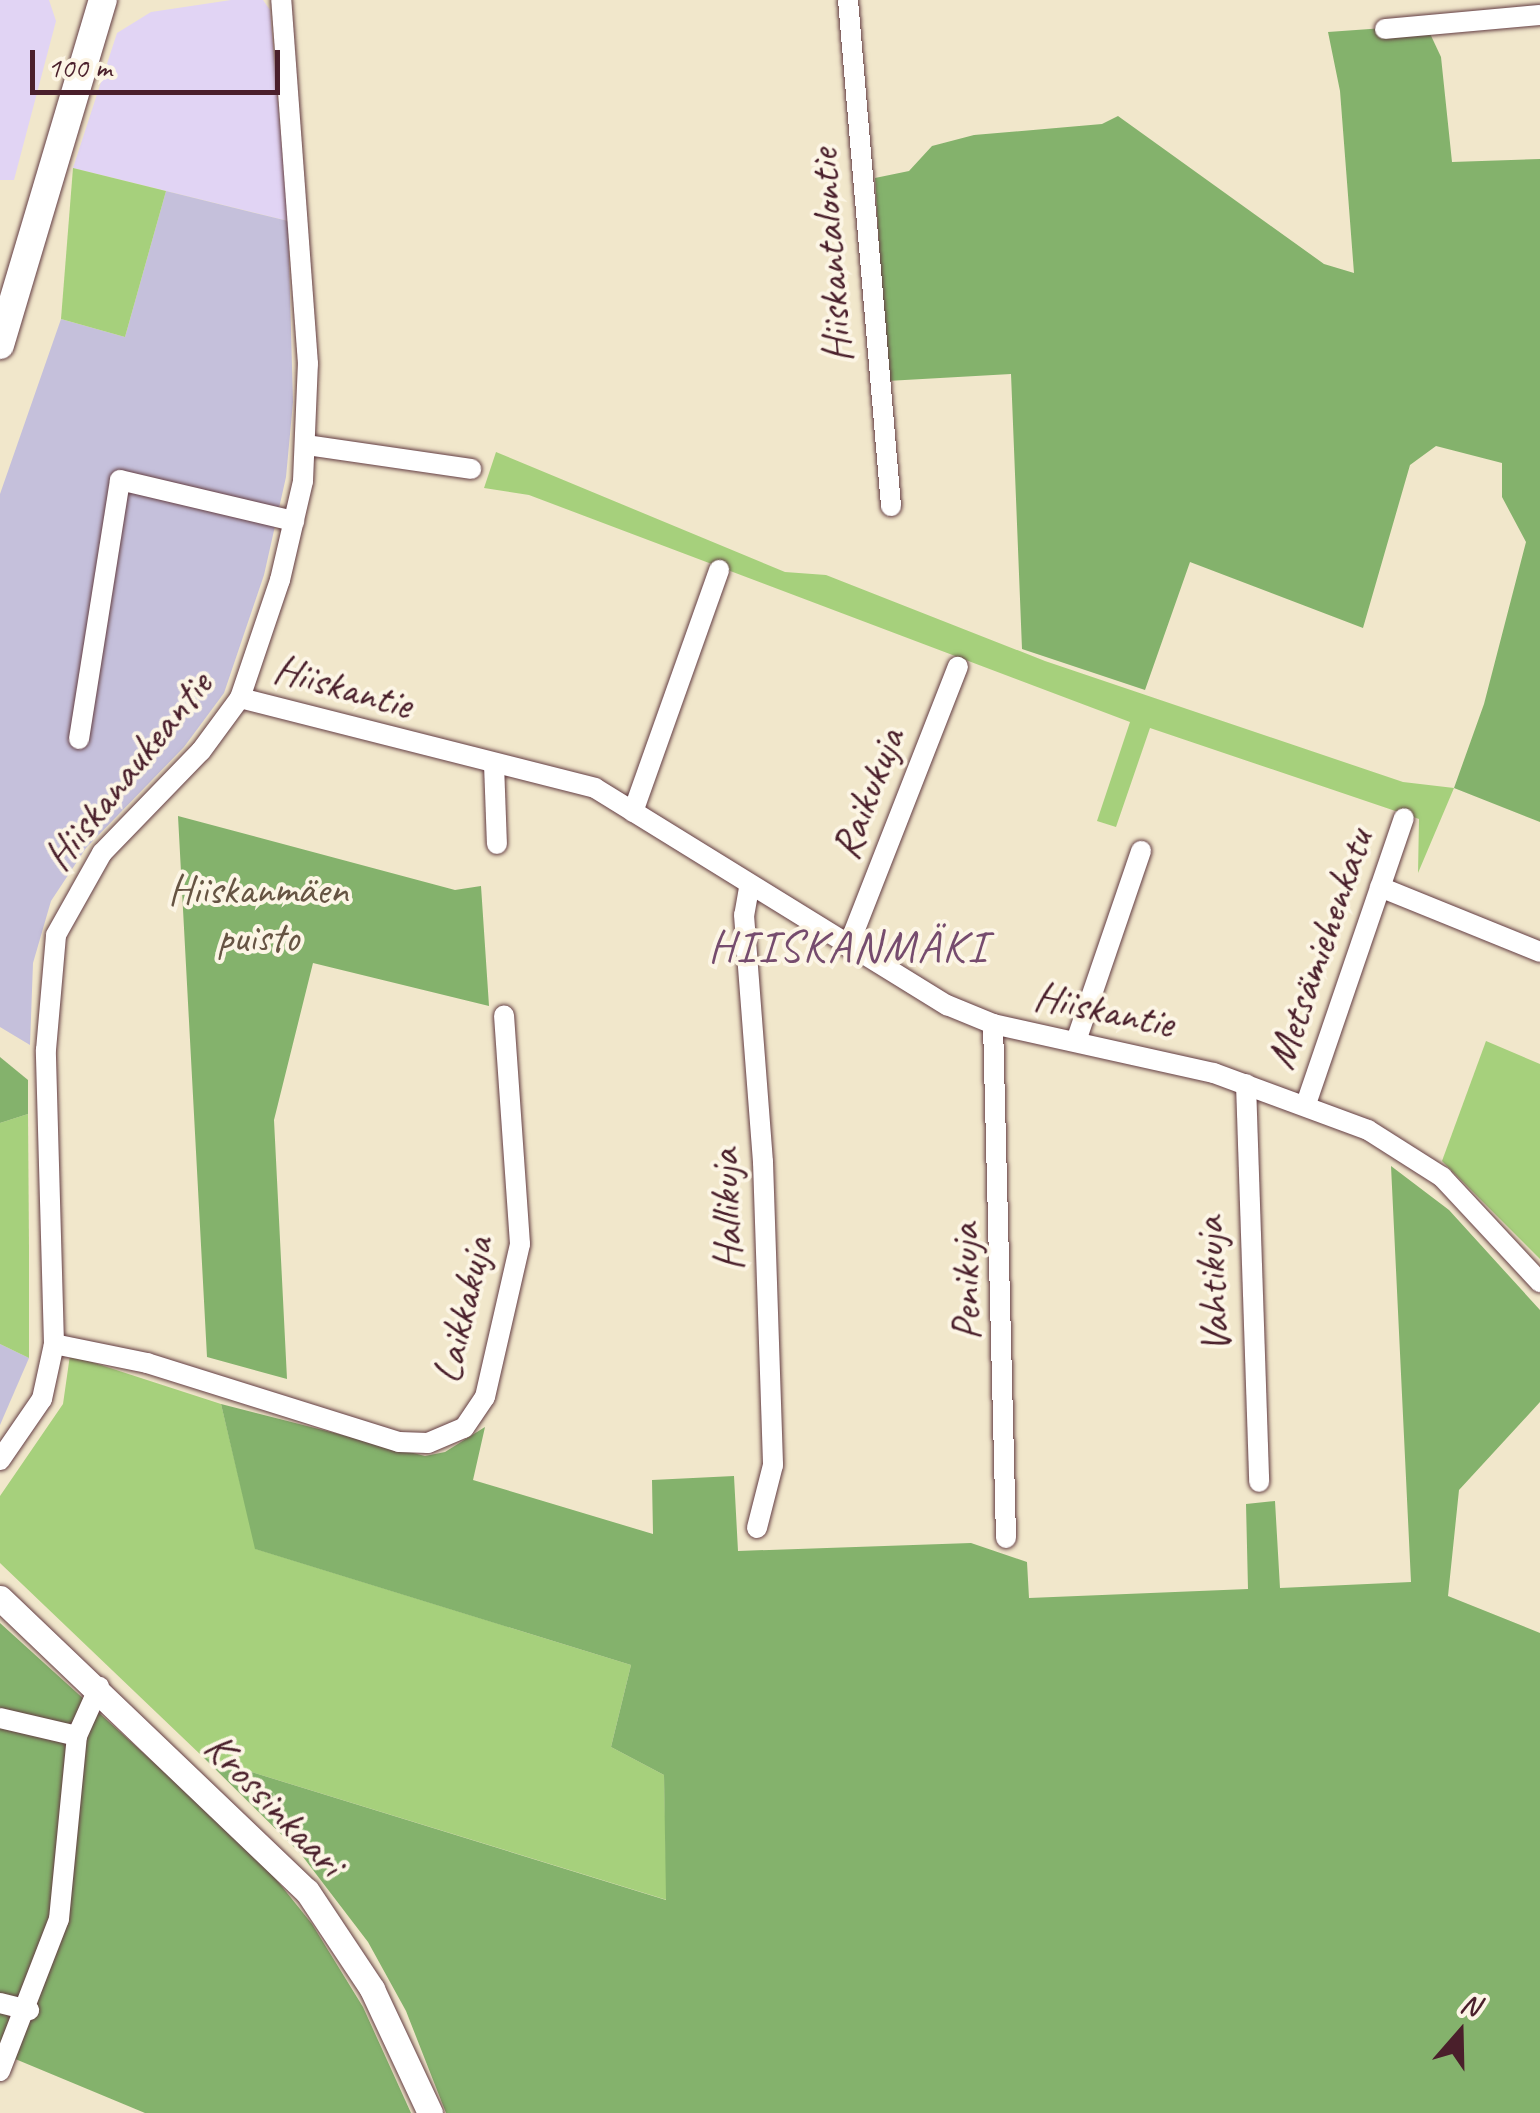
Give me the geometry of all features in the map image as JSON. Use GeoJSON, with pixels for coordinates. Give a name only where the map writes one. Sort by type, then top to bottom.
{"type":"FeatureCollection","features":[{"type":"Feature","properties":{"kind":"main road"},"geometry":{"type":"LineString","coordinates":[[0,345],[103,0]]}},
{"type":"Feature","properties":{"kind":"street","name":"Hiiskanaukeantie"},"geometry":{"type":"LineString","coordinates":[[0,1460],[42,1399],[54,1344],[46,1050],[56,935],[102,853],[200,752],[240,698],[294,522],[308,445],[301,235],[280,0]]}},
{"type":"Feature","properties":{"kind":"street","name":"Hiiskantalontie"},"geometry":{"type":"LineString","coordinates":[[848,0],[891,506]]}},
{"type":"Feature","properties":{"kind":"street"},"geometry":{"type":"LineString","coordinates":[[1385,29],[1540,15]]}},
{"type":"Feature","properties":{"kind":"street"},"geometry":{"type":"LineString","coordinates":[[308,445],[471,470]]}},
{"type":"Feature","properties":{"kind":"street"},"geometry":{"type":"LineString","coordinates":[[79,739],[120,480],[294,522]]}},
{"type":"Feature","properties":{"kind":"street"},"geometry":{"type":"LineString","coordinates":[[633,812],[718,570]]}},
{"type":"Feature","properties":{"kind":"street","name":"Raikukuja"},"geometry":{"type":"LineString","coordinates":[[848,948],[958,666]]}},
{"type":"Feature","properties":{"kind":"street","name":"Hiiskantie"},"geometry":{"type":"LineString","coordinates":[[240,698],[575,781],[633,812],[936,1000],[994,1024],[1246,1084],[1306,1104],[1393,1143],[1442,1177],[1540,1282]]}},
{"type":"Feature","properties":{"kind":"street"},"geometry":{"type":"LineString","coordinates":[[494,764],[497,844]]}},
{"type":"Feature","properties":{"kind":"street","name":"Metsämiehenkatu"},"geometry":{"type":"LineString","coordinates":[[1306,1104],[1404,818]]}},
{"type":"Feature","properties":{"kind":"street"},"geometry":{"type":"LineString","coordinates":[[1076,1041],[1141,851]]}},
{"type":"Feature","properties":{"kind":"street"},"geometry":{"type":"LineString","coordinates":[[1380,887],[1540,952]]}},
{"type":"Feature","properties":{"kind":"street","name":"Hallikuja"},"geometry":{"type":"LineString","coordinates":[[750,888],[744,916],[763,1162],[773,1465],[757,1528]]}},
{"type":"Feature","properties":{"kind":"street","name":"Laikkakuja"},"geometry":{"type":"LineString","coordinates":[[54,1344],[147,1363],[399,1442],[428,1444],[464,1428],[485,1398],[520,1244],[504,1016]]}},
{"type":"Feature","properties":{"kind":"street","name":"Penikuja"},"geometry":{"type":"LineString","coordinates":[[994,1024],[1006,1538]]}},
{"type":"Feature","properties":{"kind":"street","name":"Vahtikuja"},"geometry":{"type":"LineString","coordinates":[[1246,1084],[1260,1482]]}},
{"type":"Feature","properties":{"kind":"street","name":"Krossinkaari"},"geometry":{"type":"LineString","coordinates":[[0,1598],[99,1686],[307,1891],[372,1988],[430,2113]]}},
{"type":"Feature","properties":{"kind":"street"},"geometry":{"type":"LineString","coordinates":[[0,2070],[28,2010],[63,1899],[77,1736],[99,1686]]}},
{"type":"Feature","properties":{"kind":"street"},"geometry":{"type":"LineString","coordinates":[[0,1718],[77,1736]]}},
{"type":"Feature","properties":{"kind":"street"},"geometry":{"type":"LineString","coordinates":[[0,2003],[28,2010]]}},
{"type":"Feature","properties":{"kind":"shaded area"},"geometry":{"type":"Polygon","coordinates":[[[0,0],[49,0],[56,21],[14,180],[0,180],[0,0]]]}},
{"type":"Feature","properties":{"kind":"shaded area"},"geometry":{"type":"Polygon","coordinates":[[[231,0],[263,0],[270,10],[288,221],[73,168],[117,33],[151,12],[231,0]]]}},
{"type":"Feature","properties":{"kind":"shaded area"},"geometry":{"type":"Polygon","coordinates":[[[166,191],[288,221],[293,402],[286,477],[264,575],[224,693],[184,747],[86,848],[51,901],[33,963],[30,1045],[0,1027],[0,494],[61,319],[125,337],[166,191]]]}},
{"type":"Feature","properties":{"kind":"shaded area"},"geometry":{"type":"Polygon","coordinates":[[[0,1344],[29,1358],[0,1425],[0,1344]]]}},
{"type":"Feature","properties":{"kind":"green space"},"geometry":{"type":"Polygon","coordinates":[[[1426,25],[1441,57],[1452,162],[1540,159],[1540,822],[1454,788],[1484,704],[1526,542],[1502,497],[1502,463],[1436,446],[1410,465],[1363,628],[1190,562],[1145,690],[1022,649],[1011,374],[887,381],[875,178],[909,171],[932,146],[974,135],[1102,124],[1118,116],[1324,264],[1354,273],[1340,91],[1328,32],[1426,25]]]}},
{"type":"Feature","properties":{"kind":"green space"},"geometry":{"type":"Polygon","coordinates":[[[73,168],[166,191],[125,337],[61,319],[73,168]]]}},
{"type":"Feature","properties":{"kind":"green space"},"geometry":{"type":"Polygon","coordinates":[[[496,452],[785,572],[826,575],[1045,661],[1403,782],[1454,788],[1418,873],[1419,819],[1150,728],[1116,827],[1097,821],[1130,722],[529,495],[484,488],[496,452]]]}},
{"type":"Feature","properties":{"kind":"green space","name":"Hiiskanmäen puisto"},"geometry":{"type":"Polygon","coordinates":[[[178,816],[455,890],[481,886],[489,1006],[313,963],[274,1120],[287,1379],[207,1357],[178,816]]]}},
{"type":"Feature","properties":{"kind":"green space"},"geometry":{"type":"Polygon","coordinates":[[[1486,1041],[1540,1064],[1540,1259],[1442,1161],[1486,1041]]]}},
{"type":"Feature","properties":{"kind":"green space"},"geometry":{"type":"Polygon","coordinates":[[[0,1057],[28,1080],[28,1114],[0,1123],[0,1057]]]}},
{"type":"Feature","properties":{"kind":"green space"},"geometry":{"type":"Polygon","coordinates":[[[28,1114],[29,1358],[0,1344],[0,1123],[28,1114]]]}},
{"type":"Feature","properties":{"kind":"green space"},"geometry":{"type":"Polygon","coordinates":[[[1391,1166],[1449,1210],[1540,1310],[1540,1402],[1459,1490],[1448,1596],[1540,1633],[1540,2113],[446,2113],[406,2011],[368,1942],[300,1853],[203,1757],[666,1900],[664,1775],[611,1747],[631,1665],[255,1549],[221,1404],[425,1456],[445,1452],[485,1427],[473,1480],[653,1534],[652,1480],[734,1476],[738,1551],[971,1543],[1027,1562],[1029,1598],[1248,1589],[1246,1504],[1275,1501],[1280,1588],[1411,1582],[1391,1166]]]}},
{"type":"Feature","properties":{"kind":"green space"},"geometry":{"type":"Polygon","coordinates":[[[70,1355],[221,1404],[256,1549],[631,1665],[611,1747],[664,1775],[667,1900],[203,1757],[0,1563],[0,1496],[63,1404],[70,1355]]]}},
{"type":"Feature","properties":{"kind":"green space"},"geometry":{"type":"Polygon","coordinates":[[[0,1623],[259,1858],[312,1924],[363,2007],[411,2113],[145,2113],[8,2056],[0,2071],[0,1623]]]}},
{"type":"Feature","properties":{"kind":"district","name":"HIISKANMÄKI"},"geometry":{"type":"Point","coordinates":[848,947]}}]}
